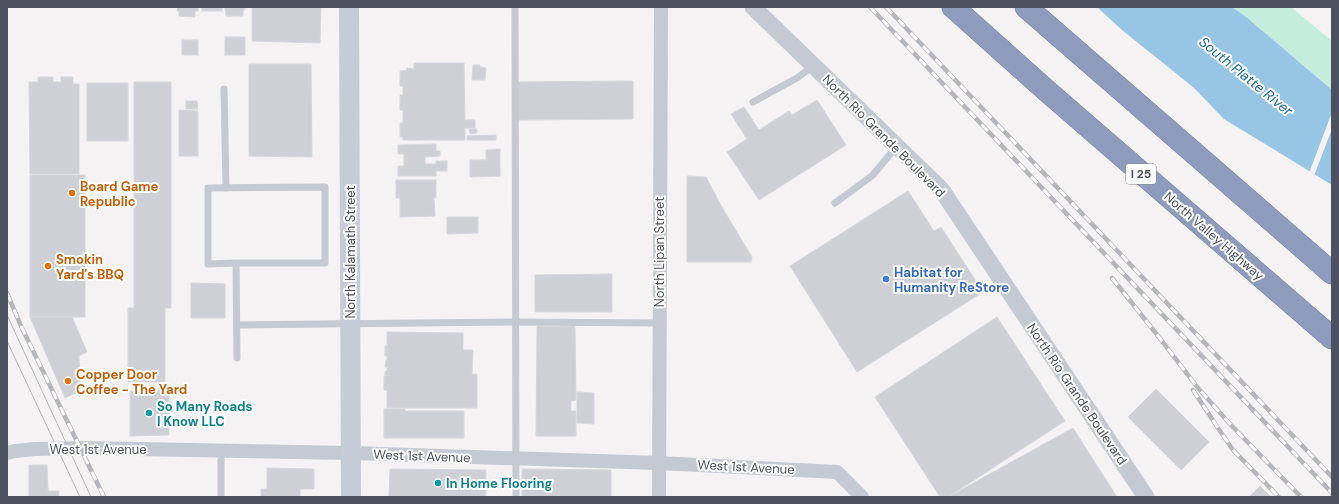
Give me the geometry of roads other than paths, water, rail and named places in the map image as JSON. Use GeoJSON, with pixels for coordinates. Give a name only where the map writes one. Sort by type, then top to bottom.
{"type":"FeatureCollection","features":[{"type":"Feature","properties":{"kind":"highway","name":"North Valley Highway"},"geometry":{"type":"LineString","coordinates":[[952,7],[1052,96],[1332,338]]}},
{"type":"Feature","properties":{"kind":"highway"},"geometry":{"type":"LineString","coordinates":[[1026,7],[1332,273]]}},
{"type":"Feature","properties":{"kind":"main road","name":"North Kalamath Street"},"geometry":{"type":"LineString","coordinates":[[349,7],[351,497]]}},
{"type":"Feature","properties":{"kind":"street","name":"North Lipan Street"},"geometry":{"type":"LineString","coordinates":[[659,497],[661,7]]}},
{"type":"Feature","properties":{"kind":"street","name":"North Rio Grande Boulevard"},"geometry":{"type":"LineString","coordinates":[[753,7],[940,189],[1146,497]]}},
{"type":"Feature","properties":{"kind":"street","name":"West 1st Avenue"},"geometry":{"type":"LineString","coordinates":[[7,453],[35,449],[80,448],[350,453],[658,463],[837,472],[862,497]]}},
{"type":"Feature","properties":{"kind":"lane"},"geometry":{"type":"LineString","coordinates":[[514,7],[516,497]]}},
{"type":"Feature","properties":{"kind":"lane"},"geometry":{"type":"LineString","coordinates":[[753,102],[797,78],[813,66]]}},
{"type":"Feature","properties":{"kind":"lane"},"geometry":{"type":"LineString","coordinates":[[224,89],[226,188]]}},
{"type":"Feature","properties":{"kind":"lane"},"geometry":{"type":"LineString","coordinates":[[835,203],[873,175],[896,146]]}},
{"type":"Feature","properties":{"kind":"lane"},"geometry":{"type":"LineString","coordinates":[[208,188],[325,188],[325,263],[236,263],[208,264],[208,188]]}},
{"type":"Feature","properties":{"kind":"lane"},"geometry":{"type":"LineString","coordinates":[[236,263],[237,358]]}},
{"type":"Feature","properties":{"kind":"lane"},"geometry":{"type":"LineString","coordinates":[[237,325],[659,322]]}},
{"type":"Feature","properties":{"kind":"lane"},"geometry":{"type":"LineString","coordinates":[[221,451],[221,497]]}},
{"type":"Feature","properties":{"kind":"water","name":"South Platte River"},"geometry":{"type":"Polygon","coordinates":[[[1097,7],[1232,7],[1245,16],[1332,90],[1332,185],[1224,119],[1193,87],[1122,30],[1097,7]]]}},
{"type":"Feature","properties":{"kind":"tram line"},"geometry":{"type":"LineString","coordinates":[[7,315],[91,497]]}},
{"type":"Feature","properties":{"kind":"tram line"},"geometry":{"type":"LineString","coordinates":[[7,341],[80,497]]}},
{"type":"Feature","properties":{"kind":"railway"},"geometry":{"type":"LineString","coordinates":[[870,7],[1332,493]]}},
{"type":"Feature","properties":{"kind":"railway"},"geometry":{"type":"LineString","coordinates":[[886,7],[1332,477]]}},
{"type":"Feature","properties":{"kind":"railway"},"geometry":{"type":"LineString","coordinates":[[1112,278],[1198,388],[1230,424],[1301,497]]}},
{"type":"Feature","properties":{"kind":"railway"},"geometry":{"type":"LineString","coordinates":[[7,293],[21,326],[104,497]]}},
{"type":"Feature","properties":{"kind":"railway"},"geometry":{"type":"LineString","coordinates":[[1193,390],[1233,450],[1279,497]]}},
{"type":"Feature","properties":{"kind":"place","name":"Board Game Republic"},"geometry":{"type":"Point","coordinates":[72,193]}},
{"type":"Feature","properties":{"kind":"place","name":"Smokin Yard's BBQ"},"geometry":{"type":"Point","coordinates":[48,266]}},
{"type":"Feature","properties":{"kind":"place","name":"Habitat for Humanity ReStore"},"geometry":{"type":"Point","coordinates":[886,279]}},
{"type":"Feature","properties":{"kind":"place","name":"Copper Door Coffee - The Yard"},"geometry":{"type":"Point","coordinates":[68,381]}},
{"type":"Feature","properties":{"kind":"place","name":"So Many Roads I Know LLC"},"geometry":{"type":"Point","coordinates":[149,413]}},
{"type":"Feature","properties":{"kind":"place","name":"In Home Flooring"},"geometry":{"type":"Point","coordinates":[438,483]}}]}
